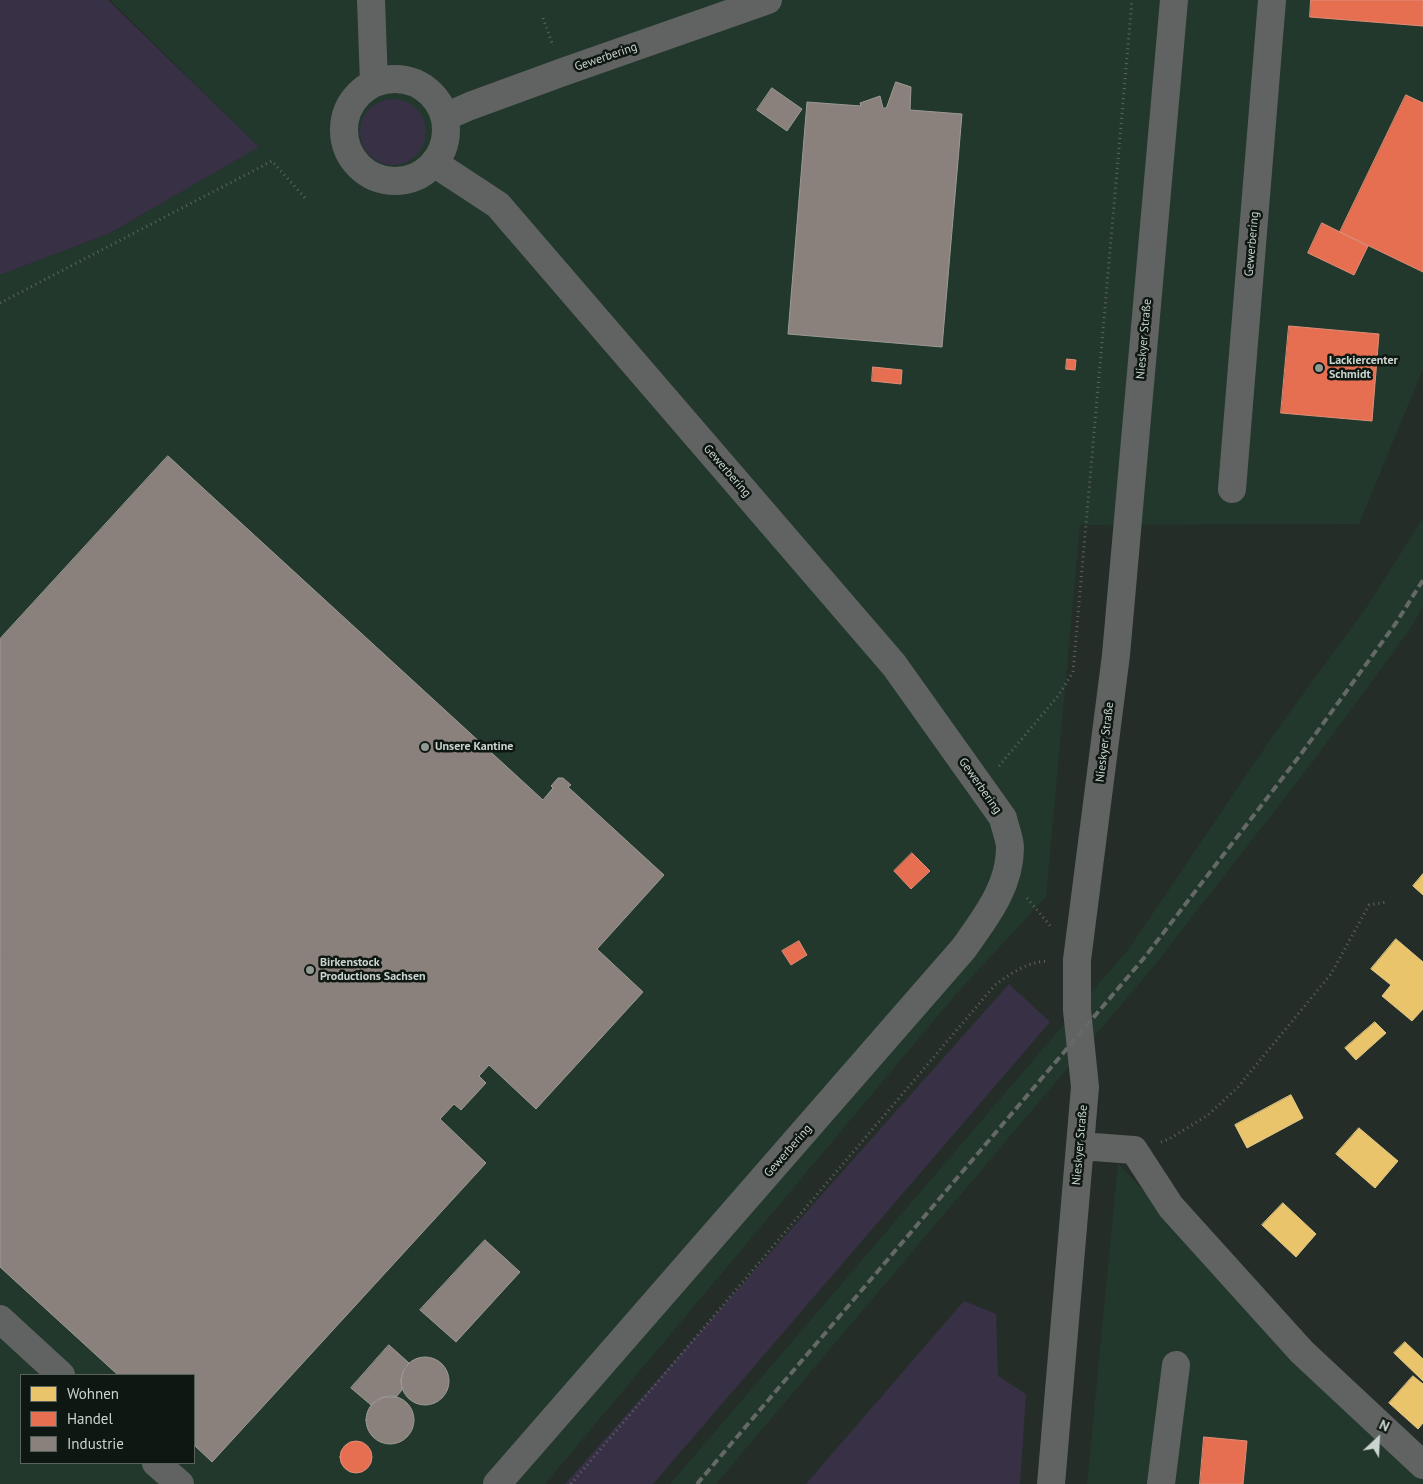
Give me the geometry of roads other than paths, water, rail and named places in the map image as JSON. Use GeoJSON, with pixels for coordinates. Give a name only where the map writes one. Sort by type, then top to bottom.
{"type":"FeatureCollection","features":[{"type":"Feature","properties":{"kind":"street"},"geometry":{"type":"LineString","coordinates":[[372,0],[374,83]]}},
{"type":"Feature","properties":{"kind":"street","name":"Gewerbering"},"geometry":{"type":"LineString","coordinates":[[445,117],[517,89],[768,0]]}},
{"type":"Feature","properties":{"kind":"street","name":"Nieskyer Straße"},"geometry":{"type":"LineString","coordinates":[[1051,1484],[1085,1087],[1076,1010],[1078,960],[1116,655],[1174,0]]}},
{"type":"Feature","properties":{"kind":"street","name":"Gewerbering"},"geometry":{"type":"LineString","coordinates":[[1232,489],[1272,0]]}},
{"type":"Feature","properties":{"kind":"street"},"geometry":{"type":"LineString","coordinates":[[391,79],[409,81],[425,88],[437,101],[445,117],[446,134],[443,150],[434,163],[412,179],[398,181],[372,176],[360,168],[350,155],[344,139],[344,122],[350,106],[360,92],[374,83],[391,79]]}},
{"type":"Feature","properties":{"kind":"street","name":"Gewerbering"},"geometry":{"type":"LineString","coordinates":[[434,163],[498,205],[894,665],[1003,818],[1010,847],[1007,873],[995,902],[964,948],[498,1484]]}},
{"type":"Feature","properties":{"kind":"street"},"geometry":{"type":"LineString","coordinates":[[1080,1146],[1134,1150],[1171,1207],[1302,1352],[1423,1465]]}},
{"type":"Feature","properties":{"kind":"street"},"geometry":{"type":"LineString","coordinates":[[0,1319],[60,1374]]}},
{"type":"Feature","properties":{"kind":"street"},"geometry":{"type":"LineString","coordinates":[[1162,1484],[1176,1364]]}},
{"type":"Feature","properties":{"kind":"street"},"geometry":{"type":"LineString","coordinates":[[157,1464],[180,1484]]}},
{"type":"Feature","properties":{"kind":"railway"},"geometry":{"type":"LineString","coordinates":[[697,1484],[1144,958],[1301,754],[1396,623],[1423,580]]}},
{"type":"Feature","properties":{"kind":"place","name":"Lackiercenter Schmidt"},"geometry":{"type":"Point","coordinates":[1319,368]}},
{"type":"Feature","properties":{"kind":"place","name":"Unsere Kantine"},"geometry":{"type":"Point","coordinates":[425,747]}},
{"type":"Feature","properties":{"kind":"place","name":"Birkenstock Productions Sachsen"},"geometry":{"type":"Point","coordinates":[310,970]}}]}
